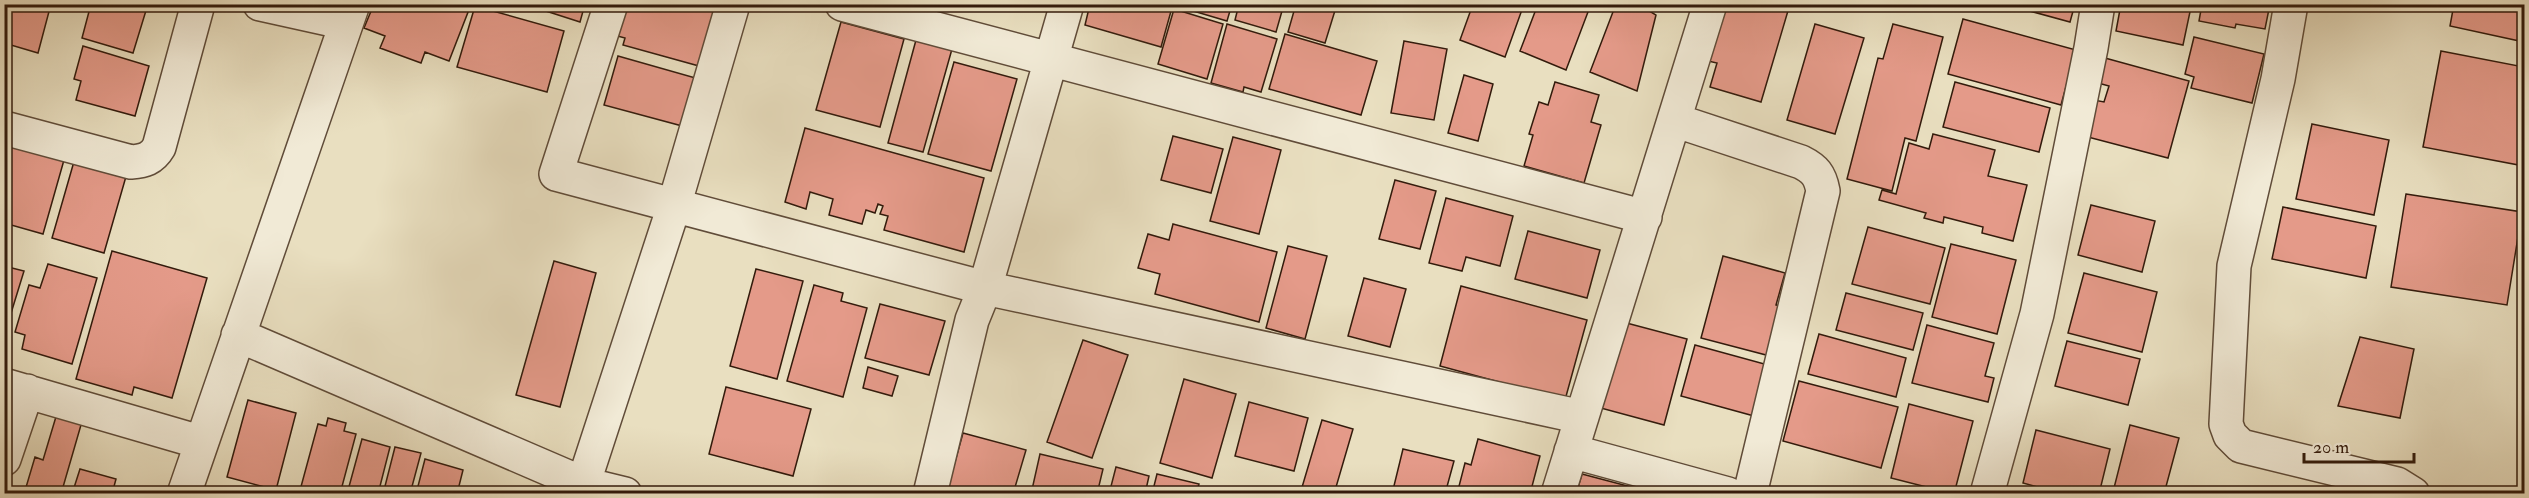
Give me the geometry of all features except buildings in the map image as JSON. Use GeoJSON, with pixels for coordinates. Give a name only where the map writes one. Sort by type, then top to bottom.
{"type":"FeatureCollection","features":[{"type":"Feature","properties":{"kind":"street"},"geometry":{"type":"LineString","coordinates":[[4,128],[131,162],[144,161],[154,155],[159,147],[198,4]]}},
{"type":"Feature","properties":{"kind":"street"},"geometry":{"type":"LineString","coordinates":[[184,494],[237,335],[350,14],[260,4]]}},
{"type":"Feature","properties":{"kind":"street"},"geometry":{"type":"LineString","coordinates":[[611,4],[556,174],[985,288],[1582,417]]}},
{"type":"Feature","properties":{"kind":"street"},"geometry":{"type":"LineString","coordinates":[[582,489],[674,206],[733,4]]}},
{"type":"Feature","properties":{"kind":"street"},"geometry":{"type":"LineString","coordinates":[[842,4],[1645,218]]}},
{"type":"Feature","properties":{"kind":"street"},"geometry":{"type":"LineString","coordinates":[[930,494],[972,320],[985,288],[1067,4]]}},
{"type":"Feature","properties":{"kind":"street"},"geometry":{"type":"LineString","coordinates":[[1558,494],[1710,4]]}},
{"type":"Feature","properties":{"kind":"street"},"geometry":{"type":"LineString","coordinates":[[1987,494],[2037,314],[2098,4]]}},
{"type":"Feature","properties":{"kind":"street"},"geometry":{"type":"LineString","coordinates":[[2291,4],[2278,79],[2234,266],[2226,424],[2230,435],[2241,446],[2397,484],[2414,494]]}},
{"type":"Feature","properties":{"kind":"street"},"geometry":{"type":"LineString","coordinates":[[1674,120],[1811,167],[1820,177],[1823,191],[1750,494]]}},
{"type":"Feature","properties":{"kind":"street"},"geometry":{"type":"LineString","coordinates":[[237,335],[582,489],[625,494]]}},
{"type":"Feature","properties":{"kind":"street"},"geometry":{"type":"LineString","coordinates":[[4,459],[16,388],[200,442]]}},
{"type":"Feature","properties":{"kind":"street"},"geometry":{"type":"LineString","coordinates":[[1571,452],[1728,494]]}}]}
